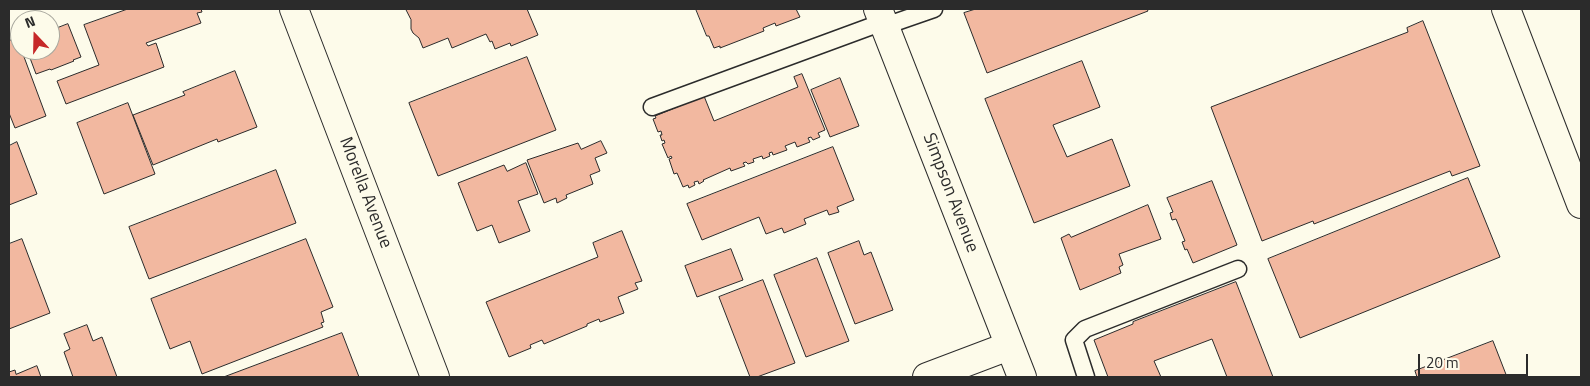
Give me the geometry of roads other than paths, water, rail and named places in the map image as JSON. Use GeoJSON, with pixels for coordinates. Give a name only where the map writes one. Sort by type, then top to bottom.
{"type":"FeatureCollection","features":[{"type":"Feature","properties":{"kind":"street","name":"Morella Avenue"},"geometry":{"type":"LineString","coordinates":[[294,9],[435,377]]}},
{"type":"Feature","properties":{"kind":"street"},"geometry":{"type":"LineString","coordinates":[[1506,9],[1581,204]]}},
{"type":"Feature","properties":{"kind":"street","name":"Simpson Avenue"},"geometry":{"type":"LineString","coordinates":[[882,19],[1022,377]]}},
{"type":"Feature","properties":{"kind":"street"},"geometry":{"type":"LineString","coordinates":[[927,377],[1009,346]]}},
{"type":"Feature","properties":{"kind":"lane"},"geometry":{"type":"LineString","coordinates":[[652,107],[882,19],[934,9]]}},
{"type":"Feature","properties":{"kind":"lane"},"geometry":{"type":"LineString","coordinates":[[1086,377],[1074,340],[1085,328],[1238,269]]}}]}
